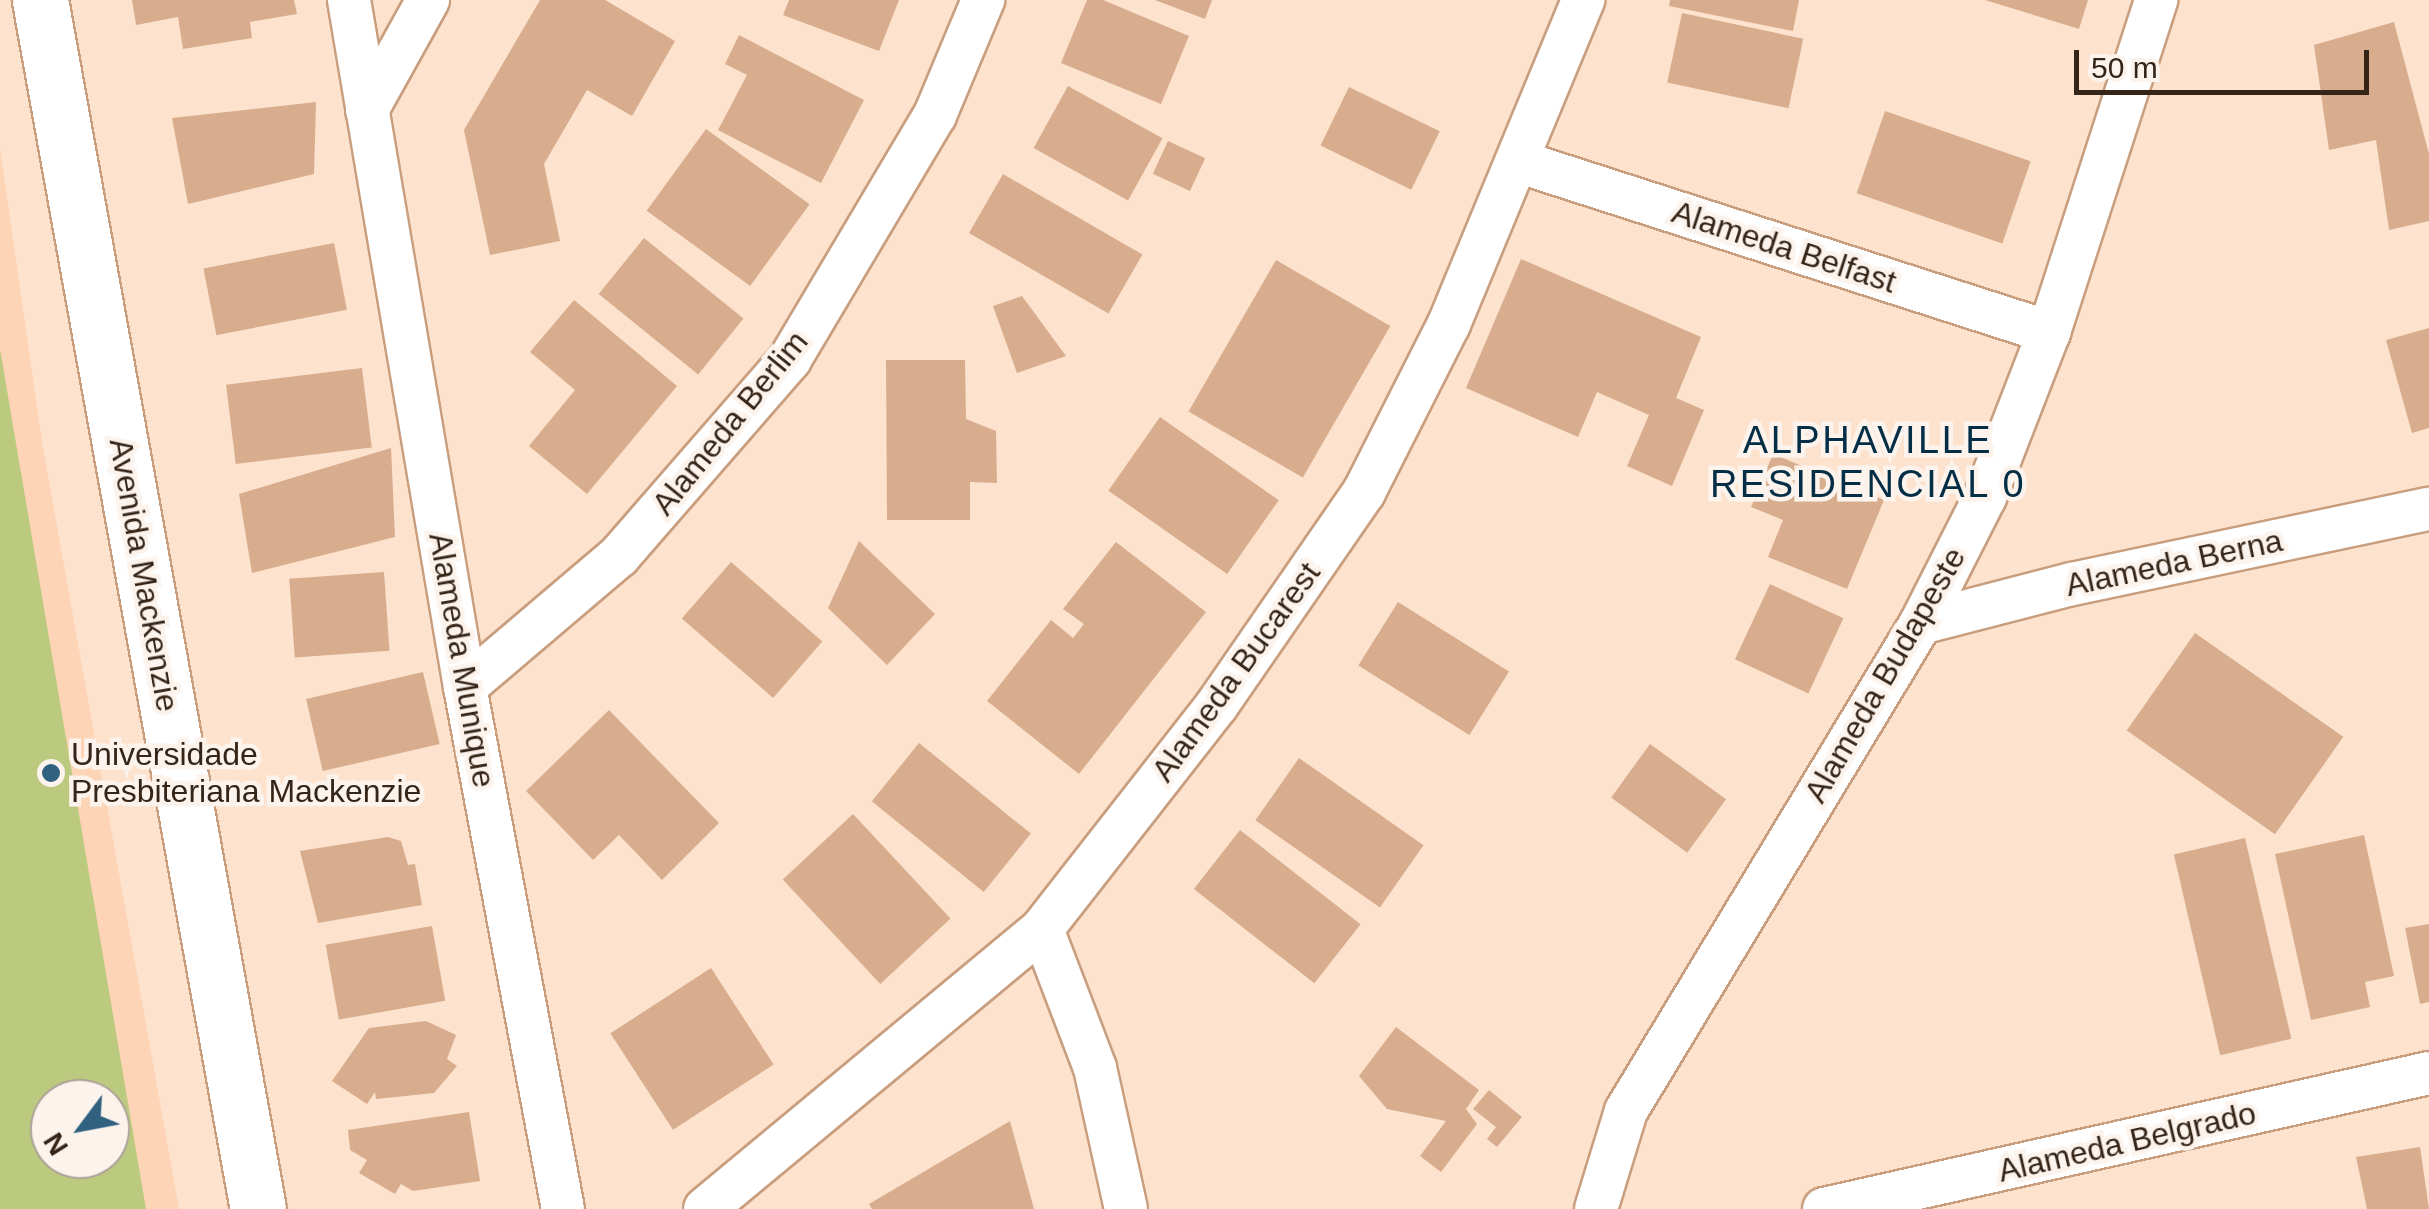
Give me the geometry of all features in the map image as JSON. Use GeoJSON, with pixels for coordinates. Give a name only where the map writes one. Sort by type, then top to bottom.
{"type":"FeatureCollection","features":[{"type":"Feature","properties":{"kind":"main road","name":"Avenida Mackenzie"},"geometry":{"type":"LineString","coordinates":[[40,0],[258,1209]]}},
{"type":"Feature","properties":{"kind":"street","name":"Alameda Munique"},"geometry":{"type":"LineString","coordinates":[[349,0],[465,686],[564,1209]]}},
{"type":"Feature","properties":{"kind":"street"},"geometry":{"type":"LineString","coordinates":[[367,110],[428,0]]}},
{"type":"Feature","properties":{"kind":"street","name":"Alameda Berlim"},"geometry":{"type":"LineString","coordinates":[[465,686],[619,556],[790,360],[935,115],[984,0]]}},
{"type":"Feature","properties":{"kind":"street","name":"Alameda Bucarest"},"geometry":{"type":"LineString","coordinates":[[705,1209],[1042,929],[1217,705],[1364,492],[1449,324],[1520,162],[1583,0]]}},
{"type":"Feature","properties":{"kind":"street","name":"Alameda Budapeste"},"geometry":{"type":"LineString","coordinates":[[1596,1209],[1626,1111],[1920,623],[1985,498],[2049,332],[2156,0]]}},
{"type":"Feature","properties":{"kind":"street","name":"Alameda Belfast"},"geometry":{"type":"LineString","coordinates":[[1520,162],[2049,332]]}},
{"type":"Feature","properties":{"kind":"street","name":"Alameda Berna"},"geometry":{"type":"LineString","coordinates":[[1920,623],[2072,584],[2429,510]]}},
{"type":"Feature","properties":{"kind":"street"},"geometry":{"type":"LineString","coordinates":[[1042,929],[1095,1068],[1126,1209]]}},
{"type":"Feature","properties":{"kind":"street","name":"Alameda Belgrado"},"geometry":{"type":"LineString","coordinates":[[1824,1209],[1963,1195],[2429,1073]]}},
{"type":"Feature","properties":{"kind":"shaded area","name":"Universidade Presbiteriana Mackenzie"},"geometry":{"type":"Polygon","coordinates":[[[0,148],[43,448],[179,1209],[0,1209],[0,148]]]}},
{"type":"Feature","properties":{"kind":"green space","name":"Universidade Presbiteriana Mackenzie"},"geometry":{"type":"Polygon","coordinates":[[[0,349],[124,1079],[30,1079],[30,1179],[130,1179],[130,1115],[146,1209],[0,1209],[0,349]]]}},
{"type":"Feature","properties":{"kind":"building"},"geometry":{"type":"Polygon","coordinates":[[[132,0],[294,0],[297,14],[250,22],[252,38],[183,49],[178,17],[136,25],[132,0]]]}},
{"type":"Feature","properties":{"kind":"building"},"geometry":{"type":"Polygon","coordinates":[[[540,0],[605,0],[675,41],[632,116],[587,90],[544,164],[560,241],[490,255],[464,130],[540,0]]]}},
{"type":"Feature","properties":{"kind":"building"},"geometry":{"type":"Polygon","coordinates":[[[789,0],[899,0],[879,51],[783,15],[789,0]]]}},
{"type":"Feature","properties":{"kind":"building"},"geometry":{"type":"Polygon","coordinates":[[[1087,0],[1103,0],[1189,36],[1161,104],[1061,63],[1087,0]]]}},
{"type":"Feature","properties":{"kind":"building"},"geometry":{"type":"Polygon","coordinates":[[[1155,0],[1212,0],[1205,19],[1155,0]]]}},
{"type":"Feature","properties":{"kind":"building"},"geometry":{"type":"Polygon","coordinates":[[[1670,0],[1799,0],[1793,31],[1669,6],[1670,0]]]}},
{"type":"Feature","properties":{"kind":"building"},"geometry":{"type":"Polygon","coordinates":[[[1985,0],[2088,0],[2079,29],[1985,0]]]}},
{"type":"Feature","properties":{"kind":"building"},"geometry":{"type":"Polygon","coordinates":[[[1682,13],[1803,39],[1789,108],[1667,82],[1682,13]]]}},
{"type":"Feature","properties":{"kind":"building"},"geometry":{"type":"Polygon","coordinates":[[[2394,22],[2429,154],[2429,221],[2389,230],[2376,140],[2329,150],[2314,45],[2394,22]]]}},
{"type":"Feature","properties":{"kind":"building"},"geometry":{"type":"Polygon","coordinates":[[[739,35],[864,100],[821,183],[718,130],[747,75],[725,64],[739,35]]]}},
{"type":"Feature","properties":{"kind":"building"},"geometry":{"type":"Polygon","coordinates":[[[1068,86],[1162,138],[1128,200],[1034,148],[1068,86]]]}},
{"type":"Feature","properties":{"kind":"building"},"geometry":{"type":"Polygon","coordinates":[[[1349,87],[1440,131],[1411,190],[1321,145],[1349,87]]]}},
{"type":"Feature","properties":{"kind":"building"},"geometry":{"type":"Polygon","coordinates":[[[316,102],[314,174],[188,204],[172,118],[316,102]]]}},
{"type":"Feature","properties":{"kind":"building"},"geometry":{"type":"Polygon","coordinates":[[[1885,111],[2031,161],[2002,243],[1857,193],[1885,111]]]}},
{"type":"Feature","properties":{"kind":"building"},"geometry":{"type":"Polygon","coordinates":[[[706,129],[810,204],[750,286],[647,211],[706,129]]]}},
{"type":"Feature","properties":{"kind":"building"},"geometry":{"type":"Polygon","coordinates":[[[1168,141],[1205,158],[1190,191],[1153,174],[1168,141]]]}},
{"type":"Feature","properties":{"kind":"building"},"geometry":{"type":"Polygon","coordinates":[[[1003,174],[1142,254],[1108,313],[969,233],[1003,174]]]}},
{"type":"Feature","properties":{"kind":"building"},"geometry":{"type":"Polygon","coordinates":[[[644,238],[743,319],[698,375],[599,294],[644,238]]]}},
{"type":"Feature","properties":{"kind":"building"},"geometry":{"type":"Polygon","coordinates":[[[334,243],[347,310],[216,335],[203,268],[334,243]]]}},
{"type":"Feature","properties":{"kind":"building"},"geometry":{"type":"Polygon","coordinates":[[[1521,259],[1701,337],[1676,398],[1704,410],[1672,486],[1627,466],[1649,415],[1597,392],[1578,437],[1466,388],[1521,259]]]}},
{"type":"Feature","properties":{"kind":"building"},"geometry":{"type":"Polygon","coordinates":[[[1276,260],[1390,326],[1303,478],[1188,412],[1276,260]]]}},
{"type":"Feature","properties":{"kind":"building"},"geometry":{"type":"Polygon","coordinates":[[[1022,296],[1066,356],[1017,373],[993,306],[1022,296]]]}},
{"type":"Feature","properties":{"kind":"building"},"geometry":{"type":"Polygon","coordinates":[[[574,300],[677,386],[587,494],[529,446],[575,390],[530,352],[574,300]]]}},
{"type":"Feature","properties":{"kind":"building"},"geometry":{"type":"Polygon","coordinates":[[[2429,328],[2429,428],[2412,433],[2386,340],[2429,328]]]}},
{"type":"Feature","properties":{"kind":"building"},"geometry":{"type":"Polygon","coordinates":[[[886,360],[965,360],[966,419],[996,431],[997,483],[970,482],[970,520],[887,520],[886,360]]]}},
{"type":"Feature","properties":{"kind":"building"},"geometry":{"type":"Polygon","coordinates":[[[362,368],[372,447],[236,464],[226,385],[362,368]]]}},
{"type":"Feature","properties":{"kind":"building"},"geometry":{"type":"Polygon","coordinates":[[[1160,417],[1279,500],[1227,574],[1108,491],[1160,417]]]}},
{"type":"Feature","properties":{"kind":"building"},"geometry":{"type":"Polygon","coordinates":[[[391,448],[395,537],[252,573],[239,494],[391,448]]]}},
{"type":"Feature","properties":{"kind":"building"},"geometry":{"type":"Polygon","coordinates":[[[1773,454],[1884,500],[1847,589],[1768,557],[1783,520],[1751,507],[1773,454]]]}},
{"type":"Feature","properties":{"kind":"building"},"geometry":{"type":"Polygon","coordinates":[[[859,541],[935,614],[887,665],[828,608],[859,541]]]}},
{"type":"Feature","properties":{"kind":"building"},"geometry":{"type":"Polygon","coordinates":[[[1116,542],[1206,612],[1079,774],[987,701],[1051,620],[1073,638],[1084,624],[1063,609],[1116,542]]]}},
{"type":"Feature","properties":{"kind":"building"},"geometry":{"type":"Polygon","coordinates":[[[731,562],[822,641],[773,698],[682,619],[731,562]]]}},
{"type":"Feature","properties":{"kind":"building"},"geometry":{"type":"Polygon","coordinates":[[[384,572],[390,651],[295,657],[289,579],[384,572]]]}},
{"type":"Feature","properties":{"kind":"building"},"geometry":{"type":"Polygon","coordinates":[[[1770,584],[1843,618],[1808,693],[1735,659],[1770,584]]]}},
{"type":"Feature","properties":{"kind":"building"},"geometry":{"type":"Polygon","coordinates":[[[1398,602],[1509,671],[1469,735],[1358,666],[1398,602]]]}},
{"type":"Feature","properties":{"kind":"building"},"geometry":{"type":"Polygon","coordinates":[[[2195,633],[2343,737],[2275,834],[2127,730],[2195,633]]]}},
{"type":"Feature","properties":{"kind":"building"},"geometry":{"type":"Polygon","coordinates":[[[423,672],[440,744],[323,771],[306,699],[423,672]]]}},
{"type":"Feature","properties":{"kind":"building"},"geometry":{"type":"Polygon","coordinates":[[[609,710],[719,823],[662,880],[619,835],[593,860],[526,791],[609,710]]]}},
{"type":"Feature","properties":{"kind":"building"},"geometry":{"type":"Polygon","coordinates":[[[919,743],[1031,834],[984,892],[872,801],[919,743]]]}},
{"type":"Feature","properties":{"kind":"building"},"geometry":{"type":"Polygon","coordinates":[[[1650,744],[1726,799],[1687,853],[1611,797],[1650,744]]]}},
{"type":"Feature","properties":{"kind":"building"},"geometry":{"type":"Polygon","coordinates":[[[1299,758],[1424,845],[1380,907],[1255,820],[1299,758]]]}},
{"type":"Feature","properties":{"kind":"building"},"geometry":{"type":"Polygon","coordinates":[[[853,814],[951,919],[880,984],[783,879],[853,814]]]}},
{"type":"Feature","properties":{"kind":"building"},"geometry":{"type":"Polygon","coordinates":[[[1240,830],[1361,924],[1314,983],[1194,889],[1240,830]]]}},
{"type":"Feature","properties":{"kind":"building"},"geometry":{"type":"Polygon","coordinates":[[[2364,835],[2394,976],[2365,982],[2370,1007],[2311,1020],[2275,854],[2364,835]]]}},
{"type":"Feature","properties":{"kind":"building"},"geometry":{"type":"Polygon","coordinates":[[[388,837],[401,841],[408,865],[415,864],[422,905],[318,923],[300,851],[388,837]]]}},
{"type":"Feature","properties":{"kind":"building"},"geometry":{"type":"Polygon","coordinates":[[[2245,838],[2291,1039],[2220,1055],[2174,854],[2245,838]]]}},
{"type":"Feature","properties":{"kind":"building"},"geometry":{"type":"Polygon","coordinates":[[[2429,924],[2429,1002],[2420,1004],[2405,928],[2429,924]]]}},
{"type":"Feature","properties":{"kind":"building"},"geometry":{"type":"Polygon","coordinates":[[[432,926],[445,1001],[339,1020],[326,945],[432,926]]]}},
{"type":"Feature","properties":{"kind":"building"},"geometry":{"type":"Polygon","coordinates":[[[711,968],[774,1064],[673,1130],[610,1033],[711,968]]]}},
{"type":"Feature","properties":{"kind":"building"},"geometry":{"type":"Polygon","coordinates":[[[426,1021],[456,1035],[447,1059],[457,1066],[434,1093],[376,1099],[375,1092],[367,1104],[332,1081],[369,1028],[426,1021]]]}},
{"type":"Feature","properties":{"kind":"building"},"geometry":{"type":"Polygon","coordinates":[[[1396,1027],[1479,1090],[1466,1109],[1477,1124],[1441,1172],[1420,1156],[1446,1121],[1387,1109],[1359,1076],[1396,1027]]]}},
{"type":"Feature","properties":{"kind":"building"},"geometry":{"type":"Polygon","coordinates":[[[1489,1090],[1522,1117],[1497,1147],[1487,1139],[1496,1127],[1473,1109],[1489,1090]]]}},
{"type":"Feature","properties":{"kind":"building"},"geometry":{"type":"Polygon","coordinates":[[[469,1112],[480,1181],[413,1191],[401,1184],[395,1194],[359,1173],[367,1160],[350,1150],[348,1130],[469,1112]]]}},
{"type":"Feature","properties":{"kind":"building"},"geometry":{"type":"Polygon","coordinates":[[[1010,1121],[1034,1209],[872,1209],[869,1204],[1010,1121]]]}},
{"type":"Feature","properties":{"kind":"building"},"geometry":{"type":"Polygon","coordinates":[[[2420,1147],[2429,1209],[2367,1209],[2356,1157],[2420,1147]]]}},
{"type":"Feature","properties":{"kind":"place","name":"Universidade Presbiteriana Mackenzie"},"geometry":{"type":"Point","coordinates":[51,773]}},
{"type":"Feature","properties":{"kind":"district","name":"ALPHAVILLE RESIDENCIAL 0"},"geometry":{"type":"Point","coordinates":[1868,463]}}]}
